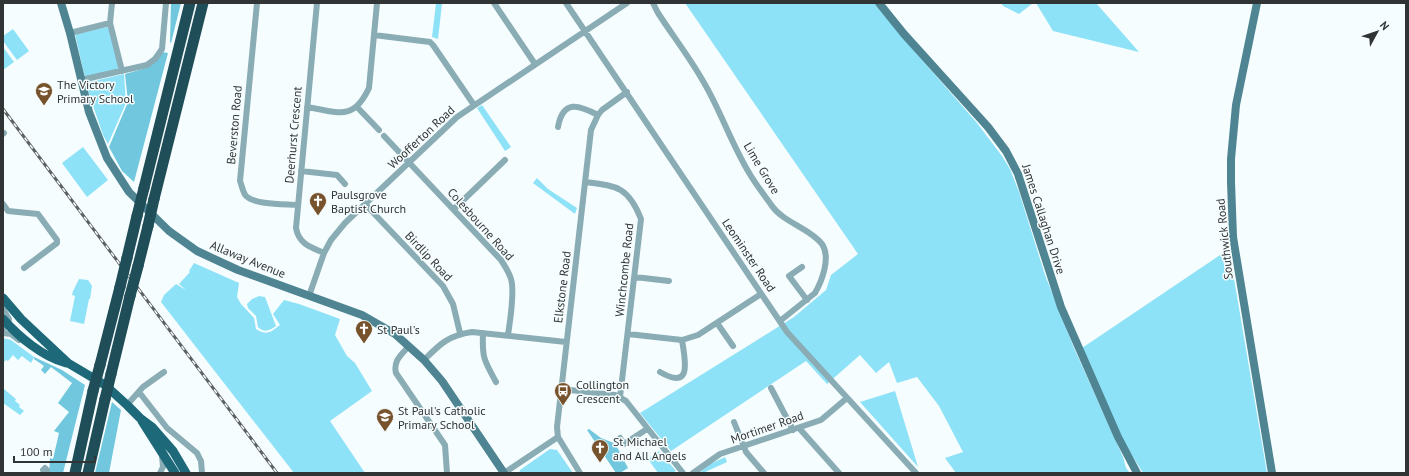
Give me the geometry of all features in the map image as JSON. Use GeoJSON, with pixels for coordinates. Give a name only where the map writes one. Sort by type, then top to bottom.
{"type":"FeatureCollection","features":[{"type":"Feature","properties":{"kind":"highway"},"geometry":{"type":"LineString","coordinates":[[75,473],[93,391],[120,288],[190,3]]}},
{"type":"Feature","properties":{"kind":"highway"},"geometry":{"type":"LineString","coordinates":[[88,473],[130,296],[203,3]]}},
{"type":"Feature","properties":{"kind":"main road"},"geometry":{"type":"LineString","coordinates":[[3,298],[21,319],[68,363],[104,385],[140,418],[156,430],[176,463],[178,472]]}},
{"type":"Feature","properties":{"kind":"main road"},"geometry":{"type":"LineString","coordinates":[[5,321],[20,336],[39,349],[56,360],[68,363]]}},
{"type":"Feature","properties":{"kind":"main road"},"geometry":{"type":"LineString","coordinates":[[140,418],[178,472]]}},
{"type":"Feature","properties":{"kind":"street","name":"Allaway Avenue"},"geometry":{"type":"LineString","coordinates":[[61,3],[70,32],[89,112],[107,158],[129,192],[169,231],[197,251],[238,270],[362,315],[395,334],[424,360],[442,381],[504,473]]}},
{"type":"Feature","properties":{"kind":"street"},"geometry":{"type":"LineString","coordinates":[[112,3],[110,23],[122,70]]}},
{"type":"Feature","properties":{"kind":"street"},"geometry":{"type":"LineString","coordinates":[[81,80],[147,65],[155,59],[162,49],[166,3]]}},
{"type":"Feature","properties":{"kind":"street","name":"Beverston Road"},"geometry":{"type":"LineString","coordinates":[[257,3],[240,181],[242,190],[247,197],[255,201],[297,205]]}},
{"type":"Feature","properties":{"kind":"street","name":"Deerhurst Crescent"},"geometry":{"type":"LineString","coordinates":[[317,3],[296,228],[297,234],[306,245],[324,254]]}},
{"type":"Feature","properties":{"kind":"street"},"geometry":{"type":"LineString","coordinates":[[307,107],[346,113],[357,107],[364,98],[369,88],[377,3]]}},
{"type":"Feature","properties":{"kind":"street"},"geometry":{"type":"LineString","coordinates":[[494,3],[535,64]]}},
{"type":"Feature","properties":{"kind":"street"},"geometry":{"type":"LineString","coordinates":[[566,3],[586,30]]}},
{"type":"Feature","properties":{"kind":"street","name":"Woofferton Road"},"geometry":{"type":"LineString","coordinates":[[309,296],[324,254],[331,240],[365,204],[457,117],[474,104],[627,3]]}},
{"type":"Feature","properties":{"kind":"street","name":"Lime Grove"},"geometry":{"type":"LineString","coordinates":[[653,3],[658,13],[704,82],[746,166],[774,209],[822,244],[826,252],[819,287],[815,293],[780,322]]}},
{"type":"Feature","properties":{"kind":"street","name":"James Callaghan Drive"},"geometry":{"type":"LineString","coordinates":[[880,3],[904,34],[988,127],[1012,160],[1023,188],[1061,307],[1118,437],[1137,473]]}},
{"type":"Feature","properties":{"kind":"street","name":"Southwick Road"},"geometry":{"type":"LineString","coordinates":[[1257,3],[1236,105],[1231,159],[1231,182],[1233,237],[1272,473]]}},
{"type":"Feature","properties":{"kind":"street"},"geometry":{"type":"LineString","coordinates":[[70,32],[110,23]]}},
{"type":"Feature","properties":{"kind":"street","name":"Leominster Road"},"geometry":{"type":"LineString","coordinates":[[586,30],[787,332],[916,473]]}},
{"type":"Feature","properties":{"kind":"street"},"geometry":{"type":"LineString","coordinates":[[374,35],[430,42],[434,45],[474,104]]}},
{"type":"Feature","properties":{"kind":"street","name":"Elkstone Road"},"geometry":{"type":"LineString","coordinates":[[558,437],[557,427],[566,342],[591,130],[598,115],[606,106],[627,92]]}},
{"type":"Feature","properties":{"kind":"street"},"geometry":{"type":"LineString","coordinates":[[558,127],[560,117],[564,111],[570,108],[580,106],[598,115]]}},
{"type":"Feature","properties":{"kind":"street"},"geometry":{"type":"LineString","coordinates":[[357,107],[379,130]]}},
{"type":"Feature","properties":{"kind":"street","name":"Colesbourne Road"},"geometry":{"type":"LineString","coordinates":[[384,136],[501,260],[508,271],[512,280],[513,290],[508,335]]}},
{"type":"Feature","properties":{"kind":"street"},"geometry":{"type":"LineString","coordinates":[[454,209],[505,160]]}},
{"type":"Feature","properties":{"kind":"street"},"geometry":{"type":"LineString","coordinates":[[301,171],[337,175],[346,184]]}},
{"type":"Feature","properties":{"kind":"street","name":"Winchcombe Road"},"geometry":{"type":"LineString","coordinates":[[585,182],[615,186],[626,193],[636,205],[641,218],[620,397]]}},
{"type":"Feature","properties":{"kind":"street"},"geometry":{"type":"LineString","coordinates":[[3,204],[8,211],[38,214],[58,240],[57,243],[24,268]]}},
{"type":"Feature","properties":{"kind":"street","name":"Birdlip Road"},"geometry":{"type":"LineString","coordinates":[[365,204],[443,286],[453,304],[460,333]]}},
{"type":"Feature","properties":{"kind":"street"},"geometry":{"type":"LineString","coordinates":[[802,267],[789,276],[807,300]]}},
{"type":"Feature","properties":{"kind":"street"},"geometry":{"type":"LineString","coordinates":[[635,277],[669,281]]}},
{"type":"Feature","properties":{"kind":"street"},"geometry":{"type":"LineString","coordinates":[[628,334],[682,340],[698,335],[761,294]]}},
{"type":"Feature","properties":{"kind":"street"},"geometry":{"type":"LineString","coordinates":[[3,309],[5,321],[16,317],[21,319]]}},
{"type":"Feature","properties":{"kind":"street"},"geometry":{"type":"LineString","coordinates":[[717,323],[733,346]]}},
{"type":"Feature","properties":{"kind":"street"},"geometry":{"type":"LineString","coordinates":[[424,360],[442,343],[460,333],[483,332],[566,342]]}},
{"type":"Feature","properties":{"kind":"street"},"geometry":{"type":"LineString","coordinates":[[483,332],[482,354],[484,361],[496,382]]}},
{"type":"Feature","properties":{"kind":"street"},"geometry":{"type":"LineString","coordinates":[[3,333],[10,334],[27,345],[39,349]]}},
{"type":"Feature","properties":{"kind":"street"},"geometry":{"type":"LineString","coordinates":[[660,372],[672,378],[679,378],[684,375],[686,370],[682,340]]}},
{"type":"Feature","properties":{"kind":"street"},"geometry":{"type":"LineString","coordinates":[[409,346],[395,362],[394,367],[396,373],[445,445],[447,452],[447,473]]}},
{"type":"Feature","properties":{"kind":"street"},"geometry":{"type":"LineString","coordinates":[[127,405],[143,387],[164,372]]}},
{"type":"Feature","properties":{"kind":"street"},"geometry":{"type":"LineString","coordinates":[[770,388],[796,429],[839,473]]}},
{"type":"Feature","properties":{"kind":"street"},"geometry":{"type":"LineString","coordinates":[[561,389],[615,395],[626,401],[683,473]]}},
{"type":"Feature","properties":{"kind":"street"},"geometry":{"type":"LineString","coordinates":[[139,392],[167,428],[197,453],[201,462],[202,473]]}},
{"type":"Feature","properties":{"kind":"street","name":"Mortimer Road"},"geometry":{"type":"LineString","coordinates":[[692,473],[720,454],[821,420],[829,415],[847,398]]}},
{"type":"Feature","properties":{"kind":"street"},"geometry":{"type":"LineString","coordinates":[[734,422],[746,452],[764,473]]}},
{"type":"Feature","properties":{"kind":"street"},"geometry":{"type":"LineString","coordinates":[[620,438],[624,444],[647,429]]}},
{"type":"Feature","properties":{"kind":"street"},"geometry":{"type":"LineString","coordinates":[[504,473],[558,437],[562,447],[580,473]]}},
{"type":"Feature","properties":{"kind":"street"},"geometry":{"type":"LineString","coordinates":[[160,473],[163,462],[162,451]]}},
{"type":"Feature","properties":{"kind":"shaded area"},"geometry":{"type":"Polygon","coordinates":[[[171,3],[181,3],[171,43],[170,42],[171,3]]]}},
{"type":"Feature","properties":{"kind":"shaded area"},"geometry":{"type":"Polygon","coordinates":[[[436,3],[442,4],[438,39],[432,37],[436,3]]]}},
{"type":"Feature","properties":{"kind":"shaded area"},"geometry":{"type":"Polygon","coordinates":[[[685,3],[874,3],[977,123],[1010,169],[1019,192],[1045,275],[1074,348],[1123,457],[1126,468],[1130,473],[956,473],[945,458],[963,452],[939,406],[917,377],[897,383],[889,362],[876,373],[860,355],[827,384],[806,361],[671,451],[640,413],[794,317],[826,290],[831,275],[858,254],[685,3]]]}},
{"type":"Feature","properties":{"kind":"shaded area"},"geometry":{"type":"Polygon","coordinates":[[[1001,3],[1033,3],[1019,14],[1003,6],[1001,3]]]}},
{"type":"Feature","properties":{"kind":"shaded area"},"geometry":{"type":"Polygon","coordinates":[[[1036,3],[1096,3],[1139,52],[1053,31],[1036,3]]]}},
{"type":"Feature","properties":{"kind":"shaded area"},"geometry":{"type":"Polygon","coordinates":[[[107,27],[109,28],[119,69],[85,78],[75,34],[107,27]]]}},
{"type":"Feature","properties":{"kind":"shaded area"},"geometry":{"type":"Polygon","coordinates":[[[13,29],[29,51],[17,60],[3,41],[3,36],[13,29]]]}},
{"type":"Feature","properties":{"kind":"shaded area"},"geometry":{"type":"Polygon","coordinates":[[[3,47],[14,62],[3,70],[3,47]]]}},
{"type":"Feature","properties":{"kind":"shaded area"},"geometry":{"type":"Polygon","coordinates":[[[162,52],[168,53],[134,182],[122,171],[109,147],[128,102],[125,74],[146,68],[162,52]]]}},
{"type":"Feature","properties":{"kind":"shaded area"},"geometry":{"type":"Polygon","coordinates":[[[124,74],[126,103],[108,144],[103,135],[86,85],[89,82],[124,74]]]}},
{"type":"Feature","properties":{"kind":"shaded area"},"geometry":{"type":"Polygon","coordinates":[[[482,105],[511,147],[505,151],[477,108],[482,105]]]}},
{"type":"Feature","properties":{"kind":"shaded area"},"geometry":{"type":"Polygon","coordinates":[[[83,147],[108,180],[87,197],[62,163],[83,147]]]}},
{"type":"Feature","properties":{"kind":"shaded area"},"geometry":{"type":"Polygon","coordinates":[[[537,178],[548,189],[577,208],[575,214],[533,183],[537,178]]]}},
{"type":"Feature","properties":{"kind":"shaded area"},"geometry":{"type":"Polygon","coordinates":[[[1229,249],[1267,473],[1143,473],[1122,439],[1082,348],[1229,249]]]}},
{"type":"Feature","properties":{"kind":"shaded area"},"geometry":{"type":"Polygon","coordinates":[[[194,263],[239,283],[237,297],[241,304],[254,318],[256,329],[260,331],[266,333],[274,330],[280,325],[273,314],[284,300],[340,319],[335,335],[347,356],[355,363],[372,391],[330,421],[365,473],[294,473],[161,302],[164,295],[176,284],[186,290],[179,284],[190,272],[189,271],[194,263]]]}},
{"type":"Feature","properties":{"kind":"shaded area"},"geometry":{"type":"Polygon","coordinates":[[[79,279],[88,280],[92,286],[84,324],[70,321],[75,296],[72,295],[79,279]]]}},
{"type":"Feature","properties":{"kind":"shaded area"},"geometry":{"type":"Polygon","coordinates":[[[259,296],[265,297],[276,326],[269,330],[264,331],[258,327],[256,316],[248,308],[247,304],[252,299],[259,296]]]}},
{"type":"Feature","properties":{"kind":"shaded area"},"geometry":{"type":"Polygon","coordinates":[[[3,338],[11,340],[34,357],[31,363],[22,356],[18,360],[13,355],[8,361],[6,360],[3,363],[3,338]]]}},
{"type":"Feature","properties":{"kind":"shaded area"},"geometry":{"type":"Polygon","coordinates":[[[34,357],[62,370],[85,385],[63,473],[49,473],[50,458],[53,459],[59,433],[54,431],[69,412],[58,403],[72,383],[51,367],[45,374],[41,370],[44,366],[34,359],[34,357]]]}},
{"type":"Feature","properties":{"kind":"shaded area"},"geometry":{"type":"Polygon","coordinates":[[[4,389],[16,399],[15,401],[20,405],[19,407],[24,411],[20,415],[3,403],[4,389]]]}},
{"type":"Feature","properties":{"kind":"shaded area"},"geometry":{"type":"Polygon","coordinates":[[[895,391],[918,467],[860,402],[895,391]]]}},
{"type":"Feature","properties":{"kind":"shaded area"},"geometry":{"type":"Polygon","coordinates":[[[112,402],[121,410],[109,473],[95,473],[112,402]]]}},
{"type":"Feature","properties":{"kind":"shaded area"},"geometry":{"type":"Polygon","coordinates":[[[589,429],[601,438],[614,443],[628,468],[620,473],[616,473],[587,430],[589,429]]]}},
{"type":"Feature","properties":{"kind":"shaded area"},"geometry":{"type":"Polygon","coordinates":[[[550,449],[557,450],[573,473],[519,473],[520,470],[550,449]]]}},
{"type":"Feature","properties":{"kind":"shaded area"},"geometry":{"type":"Polygon","coordinates":[[[659,451],[676,471],[672,473],[658,473],[648,459],[659,451]]]}},
{"type":"Feature","properties":{"kind":"shaded area"},"geometry":{"type":"Polygon","coordinates":[[[725,457],[727,462],[703,473],[699,473],[710,464],[725,457]]]}},
{"type":"Feature","properties":{"kind":"railway"},"geometry":{"type":"LineString","coordinates":[[3,109],[277,473]]}},
{"type":"Feature","properties":{"kind":"place","name":"The Victory Primary School"},"geometry":{"type":"Point","coordinates":[44,106]}},
{"type":"Feature","properties":{"kind":"place","name":"Paulsgrove Baptist Church"},"geometry":{"type":"Point","coordinates":[318,216]}},
{"type":"Feature","properties":{"kind":"place","name":"St Paul's"},"geometry":{"type":"Point","coordinates":[364,344]}},
{"type":"Feature","properties":{"kind":"place","name":"Collington Crescent"},"geometry":{"type":"Point","coordinates":[563,406]}},
{"type":"Feature","properties":{"kind":"place","name":"St Paul's Catholic Primary School"},"geometry":{"type":"Point","coordinates":[385,432]}},
{"type":"Feature","properties":{"kind":"place","name":"St Michael and All Angels"},"geometry":{"type":"Point","coordinates":[600,463]}}]}
